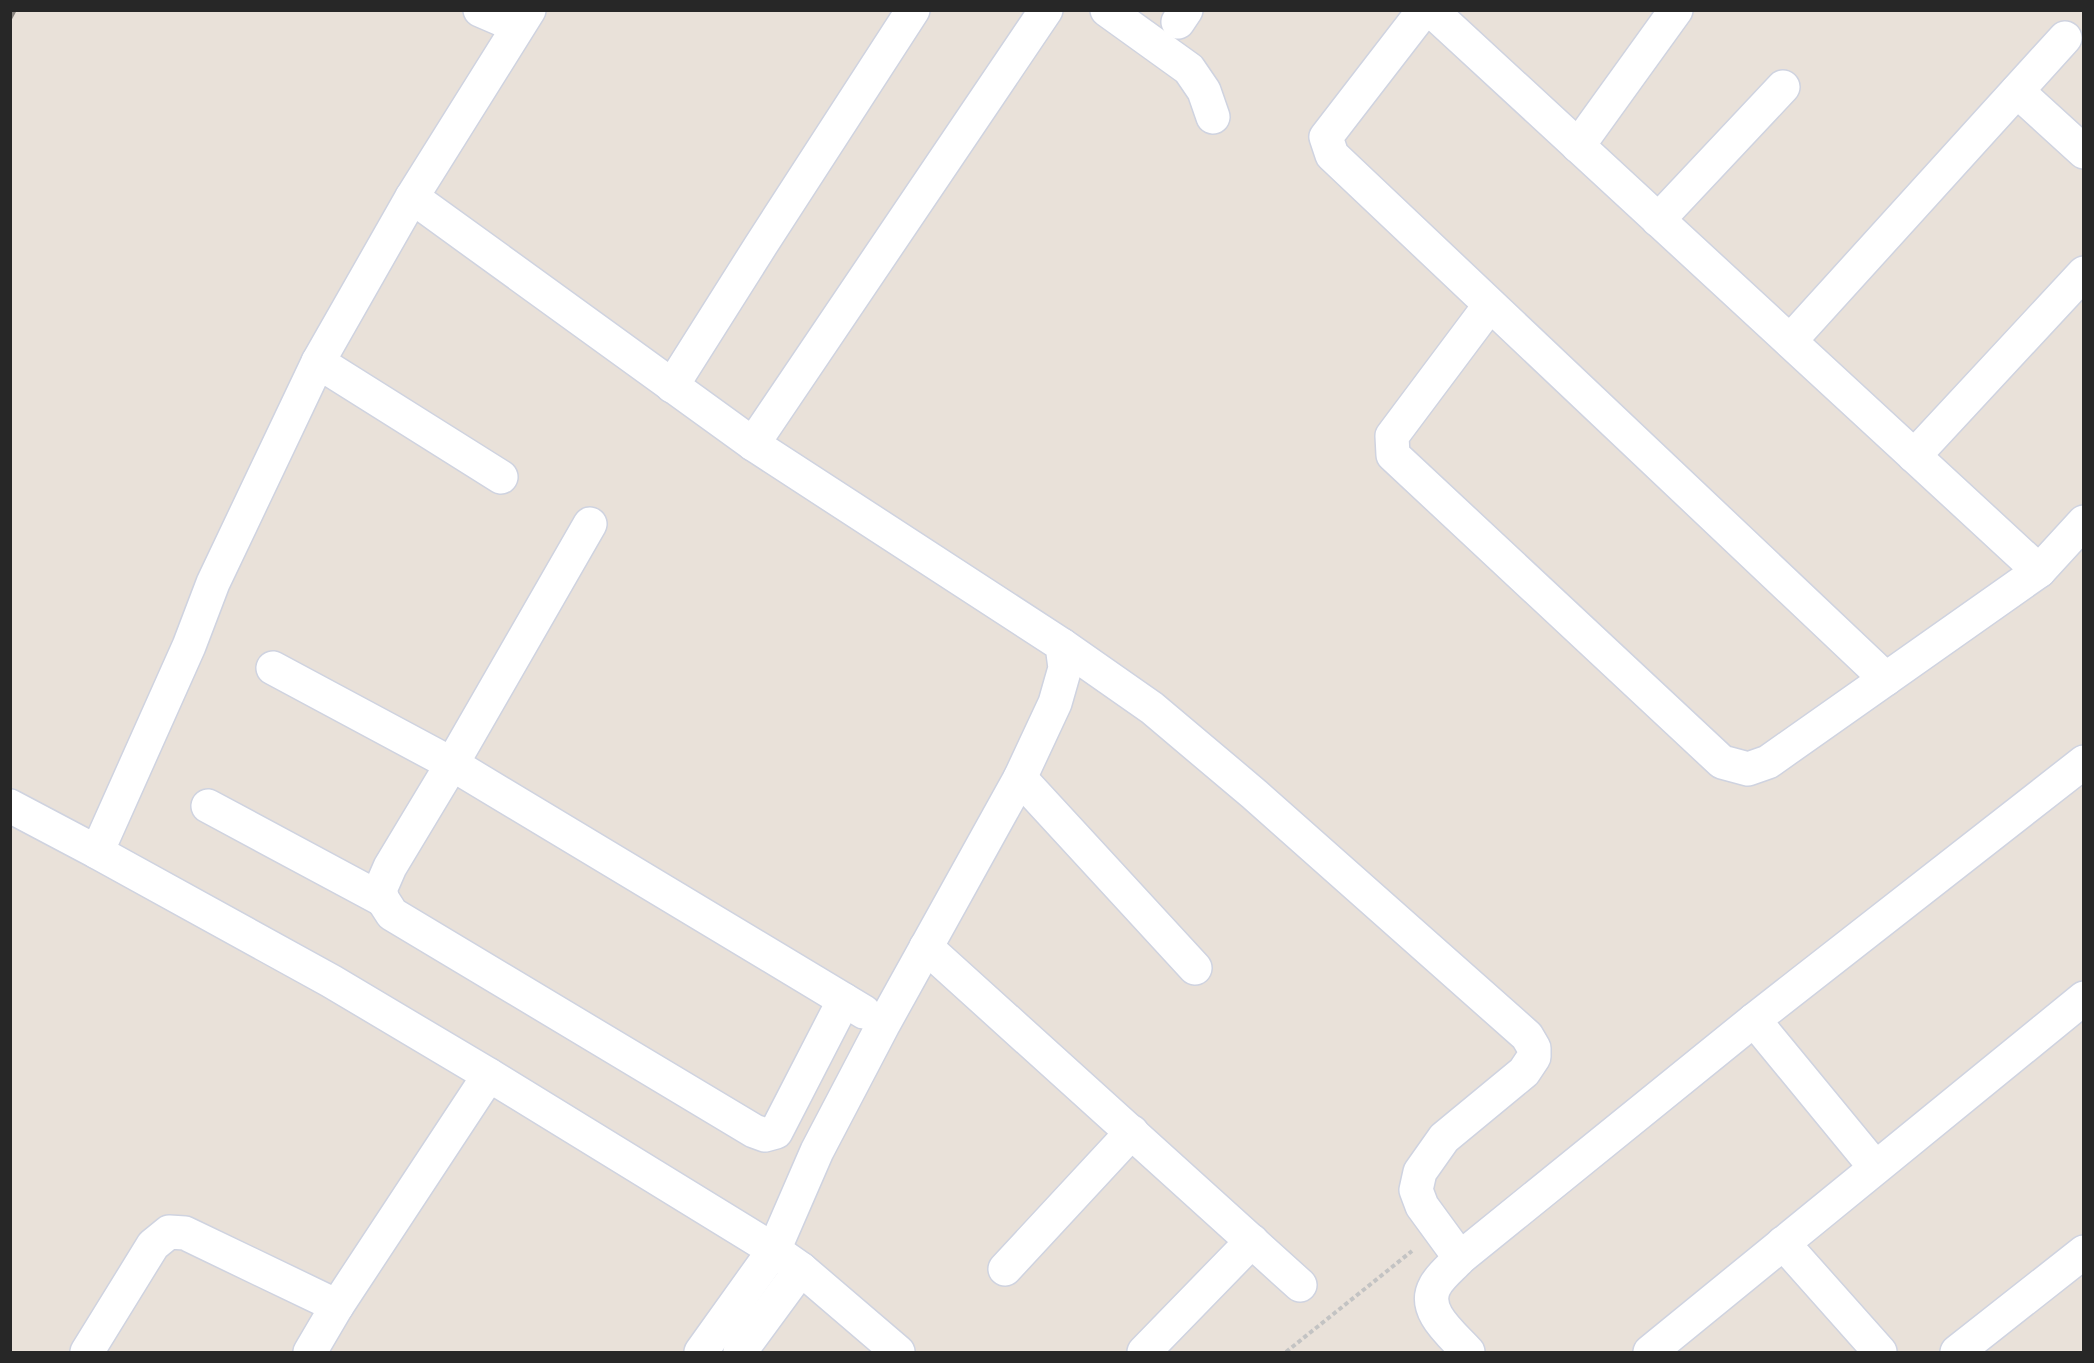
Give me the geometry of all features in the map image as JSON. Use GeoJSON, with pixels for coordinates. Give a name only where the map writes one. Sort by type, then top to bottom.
{"type":"FeatureCollection","features":[{"type":"Feature","properties":{"kind":"street"},"geometry":{"type":"LineString","coordinates":[[96,852],[189,646],[213,583],[318,362],[412,197],[523,18],[480,10]]}},
{"type":"Feature","properties":{"kind":"street"},"geometry":{"type":"LineString","coordinates":[[672,386],[760,245],[913,10]]}},
{"type":"Feature","properties":{"kind":"street"},"geometry":{"type":"LineString","coordinates":[[753,444],[1046,10]]}},
{"type":"Feature","properties":{"kind":"street"},"geometry":{"type":"LineString","coordinates":[[1107,10],[1190,69],[1204,91],[1213,117]]}},
{"type":"Feature","properties":{"kind":"street"},"geometry":{"type":"LineString","coordinates":[[1424,10],[1326,138],[1332,155],[1886,679]]}},
{"type":"Feature","properties":{"kind":"street"},"geometry":{"type":"LineString","coordinates":[[1431,10],[2039,571]]}},
{"type":"Feature","properties":{"kind":"street"},"geometry":{"type":"LineString","coordinates":[[1578,146],[1676,10]]}},
{"type":"Feature","properties":{"kind":"street"},"geometry":{"type":"LineString","coordinates":[[1790,341],[2065,38]]}},
{"type":"Feature","properties":{"kind":"street"},"geometry":{"type":"LineString","coordinates":[[1658,220],[1783,87]]}},
{"type":"Feature","properties":{"kind":"street"},"geometry":{"type":"LineString","coordinates":[[2017,91],[2084,152]]}},
{"type":"Feature","properties":{"kind":"street"},"geometry":{"type":"LineString","coordinates":[[412,197],[753,444],[1062,645],[1152,708],[1254,794],[1527,1036],[1534,1048],[1534,1057],[1524,1072],[1444,1138],[1420,1172],[1416,1190],[1422,1206],[1460,1258]]}},
{"type":"Feature","properties":{"kind":"street"},"geometry":{"type":"LineString","coordinates":[[1914,456],[2084,273]]}},
{"type":"Feature","properties":{"kind":"street"},"geometry":{"type":"LineString","coordinates":[[1491,305],[1392,436],[1393,454],[1722,762],[1748,769],[1768,762],[2039,571],[2084,522]]}},
{"type":"Feature","properties":{"kind":"street"},"geometry":{"type":"LineString","coordinates":[[318,362],[501,477]]}},
{"type":"Feature","properties":{"kind":"street"},"geometry":{"type":"LineString","coordinates":[[590,524],[390,867],[380,890],[383,900],[392,914],[754,1131],[765,1135],[776,1132],[844,1000]]}},
{"type":"Feature","properties":{"kind":"street"},"geometry":{"type":"LineString","coordinates":[[701,1353],[774,1250],[817,1151],[883,1025],[1020,778],[1055,703],[1065,668],[1062,645]]}},
{"type":"Feature","properties":{"kind":"street"},"geometry":{"type":"LineString","coordinates":[[273,668],[452,764],[883,1025]]}},
{"type":"Feature","properties":{"kind":"street"},"geometry":{"type":"LineString","coordinates":[[1468,1353],[1433,1312],[1434,1286],[1460,1258],[1754,1020],[2084,762]]}},
{"type":"Feature","properties":{"kind":"street"},"geometry":{"type":"LineString","coordinates":[[1020,778],[1194,968]]}},
{"type":"Feature","properties":{"kind":"street"},"geometry":{"type":"LineString","coordinates":[[10,806],[331,981],[774,1250],[801,1269],[898,1353]]}},
{"type":"Feature","properties":{"kind":"street"},"geometry":{"type":"LineString","coordinates":[[208,806],[383,900]]}},
{"type":"Feature","properties":{"kind":"street"},"geometry":{"type":"LineString","coordinates":[[926,947],[1300,1285]]}},
{"type":"Feature","properties":{"kind":"street"},"geometry":{"type":"LineString","coordinates":[[1650,1353],[2084,998]]}},
{"type":"Feature","properties":{"kind":"street"},"geometry":{"type":"LineString","coordinates":[[1754,1020],[1875,1167]]}},
{"type":"Feature","properties":{"kind":"street"},"geometry":{"type":"LineString","coordinates":[[310,1353],[337,1305],[489,1075]]}},
{"type":"Feature","properties":{"kind":"street"},"geometry":{"type":"LineString","coordinates":[[1005,1269],[1132,1132]]}},
{"type":"Feature","properties":{"kind":"street"},"geometry":{"type":"LineString","coordinates":[[87,1353],[153,1245],[170,1232],[185,1233],[337,1305]]}},
{"type":"Feature","properties":{"kind":"street"},"geometry":{"type":"LineString","coordinates":[[1144,1353],[1252,1241]]}},
{"type":"Feature","properties":{"kind":"street"},"geometry":{"type":"LineString","coordinates":[[1784,1243],[1880,1353]]}},
{"type":"Feature","properties":{"kind":"street"},"geometry":{"type":"LineString","coordinates":[[1957,1353],[2078,1268]]}},
{"type":"Feature","properties":{"kind":"street"},"geometry":{"type":"LineString","coordinates":[[740,1353],[801,1269]]}},
{"type":"Feature","properties":{"kind":"path"},"geometry":{"type":"LineString","coordinates":[[1286,1353],[1440,1229]]}}]}
